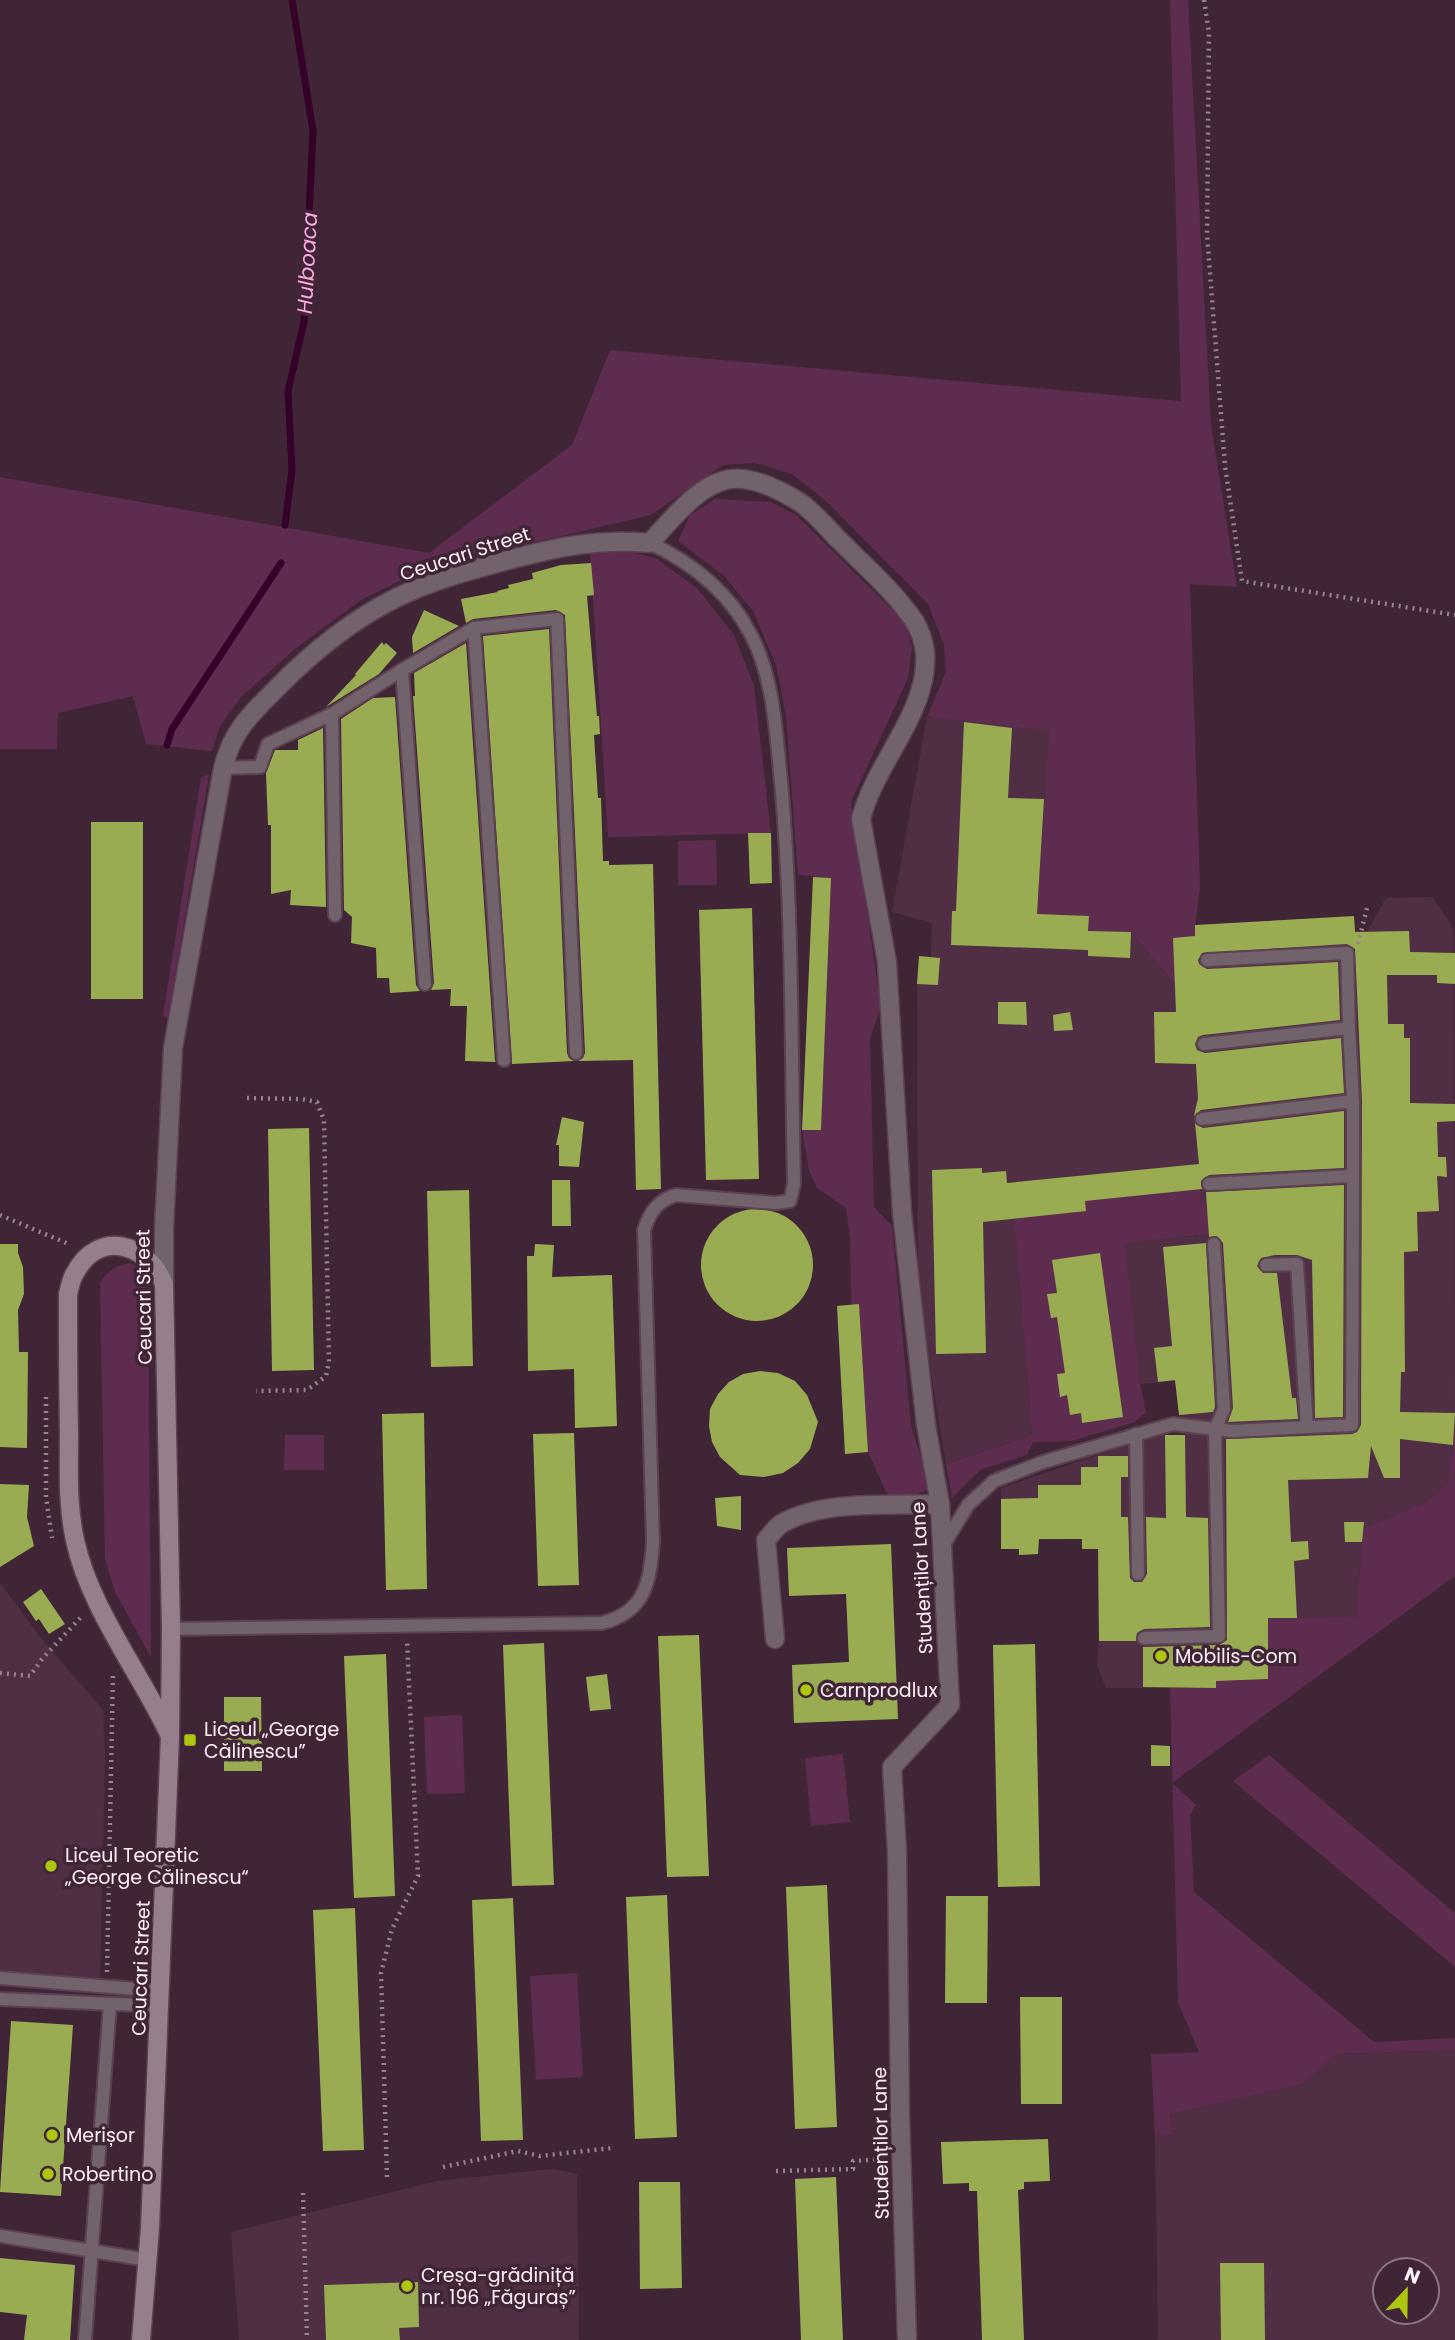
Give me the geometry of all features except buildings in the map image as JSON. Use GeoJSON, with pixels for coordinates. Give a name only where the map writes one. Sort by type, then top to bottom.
{"type":"FeatureCollection","features":[{"type":"Feature","properties":{"kind":"street","name":"Studenților Lane"},"geometry":{"type":"LineString","coordinates":[[650,543],[678,512],[711,484],[732,479],[752,481],[776,489],[803,505],[900,602],[917,625],[925,650],[925,678],[915,706],[866,797],[861,819],[887,962],[902,1213],[926,1425],[940,1504],[950,1705],[892,1767],[897,1852],[908,2340]]}},
{"type":"Feature","properties":{"kind":"street","name":"Ceucari Street"},"geometry":{"type":"LineString","coordinates":[[141,2340],[148,2260],[161,1999],[170,1737],[171,1629],[164,1228],[173,1048],[229,746],[242,724],[289,675],[326,644],[397,598],[438,581],[540,551],[607,541],[650,543]]}},
{"type":"Feature","properties":{"kind":"street"},"geometry":{"type":"LineString","coordinates":[[164,1284],[152,1262],[131,1248],[115,1245],[99,1248],[74,1273],[68,1294],[69,1486],[75,1541],[90,1584],[170,1737]]}},
{"type":"Feature","properties":{"kind":"street"},"geometry":{"type":"LineString","coordinates":[[775,1639],[766,1540],[778,1526],[822,1509],[940,1504]]}},
{"type":"Feature","properties":{"kind":"lane"},"geometry":{"type":"LineString","coordinates":[[171,1629],[602,1623],[628,1613],[644,1592],[651,1568],[653,1542],[644,1230],[650,1213],[665,1199],[676,1195],[775,1203],[790,1201],[794,1184],[788,855],[768,682],[760,656],[737,610],[716,587],[691,566],[650,543]]}},
{"type":"Feature","properties":{"kind":"lane"},"geometry":{"type":"LineString","coordinates":[[223,768],[260,767],[268,744],[332,714],[474,628],[557,619],[576,1053]]}},
{"type":"Feature","properties":{"kind":"lane"},"geometry":{"type":"LineString","coordinates":[[474,628],[504,1060]]}},
{"type":"Feature","properties":{"kind":"lane"},"geometry":{"type":"LineString","coordinates":[[402,670],[425,984]]}},
{"type":"Feature","properties":{"kind":"lane"},"geometry":{"type":"LineString","coordinates":[[332,714],[335,915]]}},
{"type":"Feature","properties":{"kind":"lane"},"geometry":{"type":"LineString","coordinates":[[943,1546],[968,1505],[993,1481],[1043,1462],[1136,1434],[1173,1424],[1233,1432],[1352,1425],[1353,1101],[1347,953],[1207,960]]}},
{"type":"Feature","properties":{"kind":"lane"},"geometry":{"type":"LineString","coordinates":[[1204,1044],[1349,1028]]}},
{"type":"Feature","properties":{"kind":"lane"},"geometry":{"type":"LineString","coordinates":[[1202,1119],[1353,1101]]}},
{"type":"Feature","properties":{"kind":"lane"},"geometry":{"type":"LineString","coordinates":[[1209,1184],[1353,1176]]}},
{"type":"Feature","properties":{"kind":"lane"},"geometry":{"type":"LineString","coordinates":[[1144,1638],[1219,1636],[1215,1429],[1224,1409],[1214,1244]]}},
{"type":"Feature","properties":{"kind":"lane"},"geometry":{"type":"LineString","coordinates":[[1266,1265],[1297,1264],[1307,1427]]}},
{"type":"Feature","properties":{"kind":"lane"},"geometry":{"type":"LineString","coordinates":[[1136,1434],[1138,1574]]}},
{"type":"Feature","properties":{"kind":"lane"},"geometry":{"type":"LineString","coordinates":[[0,1978],[161,1999]]}},
{"type":"Feature","properties":{"kind":"lane"},"geometry":{"type":"LineString","coordinates":[[0,1999],[110,2004],[161,1999]]}},
{"type":"Feature","properties":{"kind":"lane"},"geometry":{"type":"LineString","coordinates":[[85,2340],[110,2004]]}},
{"type":"Feature","properties":{"kind":"lane"},"geometry":{"type":"LineString","coordinates":[[0,2236],[148,2260]]}},
{"type":"Feature","properties":{"kind":"path"},"geometry":{"type":"LineString","coordinates":[[1204,0],[1209,33],[1207,234],[1225,466],[1242,581],[1455,615]]}},
{"type":"Feature","properties":{"kind":"path"},"geometry":{"type":"LineString","coordinates":[[1347,953],[1356,947],[1360,939],[1368,904]]}},
{"type":"Feature","properties":{"kind":"path"},"geometry":{"type":"LineString","coordinates":[[247,1098],[302,1098],[317,1102],[324,1120],[329,1362],[326,1376],[307,1390],[256,1391]]}},
{"type":"Feature","properties":{"kind":"path"},"geometry":{"type":"LineString","coordinates":[[0,1215],[72,1245]]}},
{"type":"Feature","properties":{"kind":"path"},"geometry":{"type":"LineString","coordinates":[[0,1673],[30,1676],[42,1659],[86,1612]]}},
{"type":"Feature","properties":{"kind":"path"},"geometry":{"type":"LineString","coordinates":[[387,2177],[381,1973],[392,1929],[418,1876],[406,1625]]}},
{"type":"Feature","properties":{"kind":"path"},"geometry":{"type":"LineString","coordinates":[[443,2167],[518,2151],[540,2156],[612,2148]]}},
{"type":"Feature","properties":{"kind":"path"},"geometry":{"type":"LineString","coordinates":[[775,2171],[853,2169],[853,2161],[902,2158]]}},
{"type":"Feature","properties":{"kind":"path"},"geometry":{"type":"LineString","coordinates":[[303,2193],[307,2340]]}},
{"type":"Feature","properties":{"kind":"shaded area"},"geometry":{"type":"Polygon","coordinates":[[[1170,0],[1188,0],[1211,425],[1237,587],[1190,584],[1200,888],[1195,925],[1194,1007],[1131,932],[1088,931],[1088,916],[1037,914],[1049,731],[927,717],[946,672],[944,645],[928,604],[826,501],[792,474],[755,463],[723,465],[651,515],[454,561],[405,578],[361,600],[296,648],[241,697],[219,728],[212,751],[146,744],[133,696],[58,713],[57,749],[0,749],[0,477],[429,553],[572,445],[610,350],[1181,401],[1170,0]]]}},
{"type":"Feature","properties":{"kind":"shaded area"},"geometry":{"type":"Polygon","coordinates":[[[715,499],[770,502],[795,514],[907,624],[912,648],[908,678],[851,802],[881,1007],[870,1038],[874,1207],[892,1226],[911,1426],[931,1489],[891,1503],[868,1452],[859,1305],[851,1305],[850,1237],[846,1208],[817,1188],[809,1171],[802,1130],[821,1130],[831,878],[798,875],[786,716],[776,665],[753,611],[724,576],[678,541],[690,515],[715,499]]]}},
{"type":"Feature","properties":{"kind":"shaded area"},"geometry":{"type":"Polygon","coordinates":[[[626,550],[657,559],[697,588],[734,635],[754,686],[771,833],[608,837],[590,552],[626,550]]]}},
{"type":"Feature","properties":{"kind":"shaded area"},"geometry":{"type":"Polygon","coordinates":[[[927,717],[1049,731],[1089,916],[1088,930],[1131,932],[1193,1006],[1195,925],[1354,916],[1355,931],[1367,932],[1386,898],[1433,897],[1454,930],[1455,1430],[1448,1481],[1428,1501],[1363,1529],[1356,1617],[1268,1618],[1268,1679],[1216,1681],[1216,1688],[1106,1688],[1097,1665],[1098,1549],[1082,1549],[1081,1539],[1039,1540],[1038,1554],[1019,1555],[1018,1549],[1001,1549],[1001,1488],[1125,1446],[1165,1435],[1185,1435],[1179,1415],[1175,1381],[1140,1384],[1124,1242],[1198,1236],[1200,1193],[1011,1183],[1032,1435],[946,1464],[918,1292],[917,984],[931,957],[932,923],[892,912],[927,717]]]}},
{"type":"Feature","properties":{"kind":"shaded area"},"geometry":{"type":"Polygon","coordinates":[[[209,774],[168,1019],[163,1015],[201,778],[209,774]]]}},
{"type":"Feature","properties":{"kind":"shaded area"},"geometry":{"type":"Polygon","coordinates":[[[716,840],[717,885],[678,885],[678,841],[716,840]]]}},
{"type":"Feature","properties":{"kind":"shaded area"},"geometry":{"type":"Polygon","coordinates":[[[1199,1164],[1201,1203],[1207,1203],[1209,1234],[1125,1243],[1140,1384],[1146,1412],[1135,1422],[1072,1441],[1033,1442],[1027,1455],[980,1470],[952,1498],[946,1464],[1032,1435],[1011,1183],[1199,1164]]]}},
{"type":"Feature","properties":{"kind":"shaded area"},"geometry":{"type":"Polygon","coordinates":[[[130,1263],[145,1272],[148,1290],[151,1657],[115,1592],[105,1559],[100,1283],[113,1269],[130,1263]]]}},
{"type":"Feature","properties":{"kind":"shaded area"},"geometry":{"type":"Polygon","coordinates":[[[1455,1430],[1455,1576],[1172,1783],[1170,1688],[1216,1687],[1216,1681],[1268,1679],[1268,1618],[1356,1617],[1363,1529],[1428,1501],[1448,1481],[1455,1430]]]}},
{"type":"Feature","properties":{"kind":"shaded area"},"geometry":{"type":"Polygon","coordinates":[[[285,1435],[324,1435],[324,1470],[284,1470],[285,1435]]]}},
{"type":"Feature","properties":{"kind":"shaded area","name":"Liceul Teoretic „George Călinescu“"},"geometry":{"type":"Polygon","coordinates":[[[0,1583],[40,1637],[103,1710],[105,1761],[100,1978],[0,1970],[0,1583]]]}},
{"type":"Feature","properties":{"kind":"shaded area"},"geometry":{"type":"Polygon","coordinates":[[[462,1715],[465,1793],[427,1794],[424,1717],[462,1715]]]}},
{"type":"Feature","properties":{"kind":"shaded area"},"geometry":{"type":"Polygon","coordinates":[[[843,1754],[850,1822],[811,1826],[805,1758],[843,1754]]]}},
{"type":"Feature","properties":{"kind":"shaded area"},"geometry":{"type":"Polygon","coordinates":[[[1269,1755],[1455,1913],[1455,1967],[1233,1781],[1269,1755]]]}},
{"type":"Feature","properties":{"kind":"shaded area"},"geometry":{"type":"Polygon","coordinates":[[[1172,1783],[1196,1805],[1190,1815],[1194,1892],[1374,2042],[1455,2038],[1455,2050],[1337,2054],[1303,2084],[1170,2114],[1173,2135],[1155,2136],[1151,2054],[1199,2052],[1178,2002],[1172,1783]]]}},
{"type":"Feature","properties":{"kind":"shaded area"},"geometry":{"type":"Polygon","coordinates":[[[577,1973],[583,2077],[536,2080],[530,1976],[577,1973]]]}},
{"type":"Feature","properties":{"kind":"shaded area"},"geometry":{"type":"Polygon","coordinates":[[[1455,2050],[1455,2340],[1158,2340],[1155,2136],[1173,2135],[1170,2114],[1303,2084],[1337,2054],[1455,2050]]]}},
{"type":"Feature","properties":{"kind":"shaded area","name":"Creșa-grădiniță nr. 196 „Făguraș”"},"geometry":{"type":"Polygon","coordinates":[[[552,2169],[577,2174],[579,2340],[239,2340],[231,2232],[437,2181],[552,2169]]]}},
{"type":"Feature","properties":{"kind":"waterway","name":"Hulboaca"},"geometry":{"type":"LineString","coordinates":[[285,525],[292,470],[288,391],[304,322],[313,131],[292,0]]}},
{"type":"Feature","properties":{"kind":"waterway","name":"Hulboaca"},"geometry":{"type":"LineString","coordinates":[[167,745],[172,729],[281,563]]}},
{"type":"Feature","properties":{"kind":"place","name":"Mobilis-Com"},"geometry":{"type":"Point","coordinates":[1161,1656]}},
{"type":"Feature","properties":{"kind":"place","name":"Carnprodlux"},"geometry":{"type":"Point","coordinates":[806,1690]}},
{"type":"Feature","properties":{"kind":"place","name":"Liceul „George Călinescu”"},"geometry":{"type":"Point","coordinates":[190,1740]}},
{"type":"Feature","properties":{"kind":"place","name":"Liceul Teoretic „George Călinescu“"},"geometry":{"type":"Point","coordinates":[51,1866]}},
{"type":"Feature","properties":{"kind":"place","name":"Merișor"},"geometry":{"type":"Point","coordinates":[52,2135]}},
{"type":"Feature","properties":{"kind":"place","name":"Robertino"},"geometry":{"type":"Point","coordinates":[48,2174]}},
{"type":"Feature","properties":{"kind":"place","name":"Creșa-grădiniță nr. 196 „Făguraș”"},"geometry":{"type":"Point","coordinates":[407,2286]}}]}
